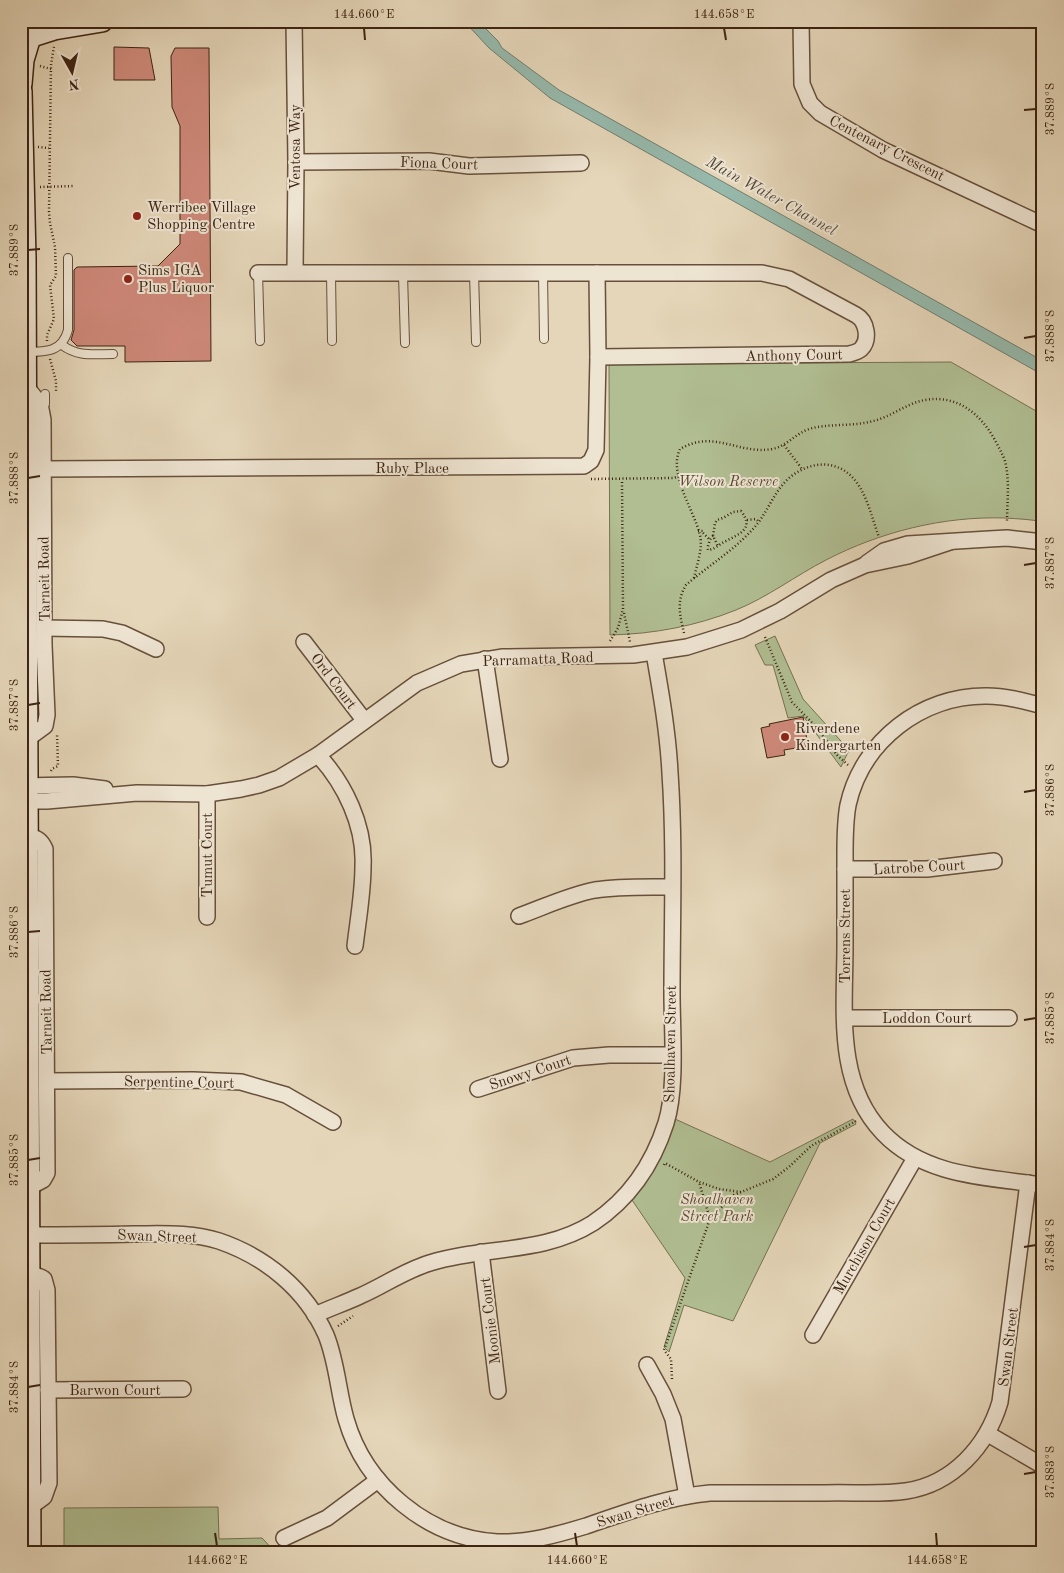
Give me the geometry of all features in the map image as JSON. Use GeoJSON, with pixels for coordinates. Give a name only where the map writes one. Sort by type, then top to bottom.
{"type":"FeatureCollection","features":[{"type":"Feature","properties":{"kind":"main road"},"geometry":{"type":"LineString","coordinates":[[21,84],[23,60],[30,35],[102,21]]}},
{"type":"Feature","properties":{"kind":"main road","name":"Tarneit Road"},"geometry":{"type":"LineString","coordinates":[[21,91],[25,187],[23,258],[26,740],[24,793],[24,1053],[28,1188],[25,1275],[30,1552]]}},
{"type":"Feature","properties":{"kind":"street","name":"Ventosa Way"},"geometry":{"type":"LineString","coordinates":[[294,21],[295,272]]}},
{"type":"Feature","properties":{"kind":"street","name":"Centenary Crescent"},"geometry":{"type":"LineString","coordinates":[[801,21],[802,84],[810,103],[820,113],[884,150],[1043,225]]}},
{"type":"Feature","properties":{"kind":"street","name":"Fiona Court"},"geometry":{"type":"LineString","coordinates":[[296,162],[428,161],[469,166],[581,163]]}},
{"type":"Feature","properties":{"kind":"street","name":"Anthony Court"},"geometry":{"type":"LineString","coordinates":[[597,273],[751,272],[772,274],[789,279],[860,317],[866,328],[861,350],[850,354],[598,357]]}},
{"type":"Feature","properties":{"kind":"street"},"geometry":{"type":"LineString","coordinates":[[258,273],[597,273]]}},
{"type":"Feature","properties":{"kind":"street","name":"Ruby Place"},"geometry":{"type":"LineString","coordinates":[[42,469],[581,467],[591,462],[595,453],[598,357],[597,273]]}},
{"type":"Feature","properties":{"kind":"street","name":"Tarneit Road"},"geometry":{"type":"LineString","coordinates":[[25,385],[40,404],[44,401],[42,469],[46,722],[45,726],[26,740]]}},
{"type":"Feature","properties":{"kind":"street","name":"Parramatta Road"},"geometry":{"type":"LineString","coordinates":[[24,793],[73,786],[137,793],[206,794],[259,785],[279,778],[318,755],[417,683],[454,666],[484,659],[523,656],[633,655],[687,647],[741,630],[780,611],[831,580],[866,564],[884,551],[908,544],[1007,538],[1043,542]]}},
{"type":"Feature","properties":{"kind":"street","name":"Parramatta Road"},"geometry":{"type":"LineString","coordinates":[[866,564],[908,556],[950,542]]}},
{"type":"Feature","properties":{"kind":"street"},"geometry":{"type":"LineString","coordinates":[[44,628],[103,628],[122,633],[156,649]]}},
{"type":"Feature","properties":{"kind":"street","name":"Ord Court"},"geometry":{"type":"LineString","coordinates":[[304,642],[364,720]]}},
{"type":"Feature","properties":{"kind":"street","name":"Shoalhaven Street"},"geometry":{"type":"LineString","coordinates":[[318,1321],[394,1277],[420,1266],[454,1257],[535,1246],[557,1240],[592,1223],[611,1210],[626,1195],[648,1164],[667,1121],[671,1096],[672,1055],[670,772],[663,706],[654,653]]}},
{"type":"Feature","properties":{"kind":"street"},"geometry":{"type":"LineString","coordinates":[[484,659],[500,759]]}},
{"type":"Feature","properties":{"kind":"street","name":"Torrens Street"},"geometry":{"type":"LineString","coordinates":[[1036,1184],[948,1171],[932,1166],[915,1158],[891,1140],[868,1114],[854,1086],[849,1070],[846,1042],[845,869],[846,820],[851,793],[870,754],[891,732],[929,707],[942,702],[964,698],[1002,697],[1043,706]]}},
{"type":"Feature","properties":{"kind":"street"},"geometry":{"type":"LineString","coordinates":[[318,755],[329,768],[351,806],[362,840],[363,866],[355,946]]}},
{"type":"Feature","properties":{"kind":"street","name":"Tumut Court"},"geometry":{"type":"LineString","coordinates":[[206,794],[207,917]]}},
{"type":"Feature","properties":{"kind":"street","name":"Tarneit Road"},"geometry":{"type":"LineString","coordinates":[[24,838],[33,837],[39,840],[45,849],[47,1173],[43,1180],[28,1188]]}},
{"type":"Feature","properties":{"kind":"street","name":"Latrobe Court"},"geometry":{"type":"LineString","coordinates":[[845,869],[927,869],[994,861]]}},
{"type":"Feature","properties":{"kind":"street"},"geometry":{"type":"LineString","coordinates":[[519,916],[594,890],[672,887]]}},
{"type":"Feature","properties":{"kind":"street","name":"Loddon Court"},"geometry":{"type":"LineString","coordinates":[[845,1018],[1009,1018]]}},
{"type":"Feature","properties":{"kind":"street","name":"Snowy Court"},"geometry":{"type":"LineString","coordinates":[[478,1089],[572,1058],[609,1055],[672,1055]]}},
{"type":"Feature","properties":{"kind":"street","name":"Serpentine Court"},"geometry":{"type":"LineString","coordinates":[[46,1080],[241,1082],[286,1095],[333,1122]]}},
{"type":"Feature","properties":{"kind":"street","name":"Murchison Court"},"geometry":{"type":"LineString","coordinates":[[813,1335],[915,1158]]}},
{"type":"Feature","properties":{"kind":"street","name":"Swan Street"},"geometry":{"type":"LineString","coordinates":[[25,1235],[188,1235],[218,1241],[248,1254],[274,1270],[294,1287],[318,1321],[334,1359],[342,1404],[351,1433],[364,1459],[378,1480],[401,1503],[426,1520],[465,1536],[497,1542],[528,1541],[548,1537],[657,1503],[687,1496],[710,1493],[877,1492],[908,1490],[929,1484],[952,1472],[976,1450],[988,1434],[996,1417],[1003,1387],[1036,1184]]}},
{"type":"Feature","properties":{"kind":"street","name":"Moonie Court"},"geometry":{"type":"LineString","coordinates":[[481,1252],[498,1390]]}},
{"type":"Feature","properties":{"kind":"street"},"geometry":{"type":"LineString","coordinates":[[25,1275],[39,1275],[46,1283],[48,1390],[49,1483],[44,1497],[29,1508]]}},
{"type":"Feature","properties":{"kind":"street"},"geometry":{"type":"LineString","coordinates":[[648,1365],[666,1400],[673,1419],[687,1496]]}},
{"type":"Feature","properties":{"kind":"street","name":"Barwon Court"},"geometry":{"type":"LineString","coordinates":[[48,1390],[183,1389]]}},
{"type":"Feature","properties":{"kind":"street"},"geometry":{"type":"LineString","coordinates":[[988,1434],[1036,1460],[1043,1466]]}},
{"type":"Feature","properties":{"kind":"street"},"geometry":{"type":"LineString","coordinates":[[284,1538],[332,1515],[378,1480]]}},
{"type":"Feature","properties":{"kind":"lane"},"geometry":{"type":"LineString","coordinates":[[25,352],[48,351],[66,340],[68,330],[68,258]]}},
{"type":"Feature","properties":{"kind":"lane"},"geometry":{"type":"LineString","coordinates":[[258,273],[260,341]]}},
{"type":"Feature","properties":{"kind":"lane"},"geometry":{"type":"LineString","coordinates":[[474,273],[476,342]]}},
{"type":"Feature","properties":{"kind":"lane"},"geometry":{"type":"LineString","coordinates":[[543,273],[544,339]]}},
{"type":"Feature","properties":{"kind":"lane"},"geometry":{"type":"LineString","coordinates":[[330,274],[332,341]]}},
{"type":"Feature","properties":{"kind":"lane"},"geometry":{"type":"LineString","coordinates":[[403,274],[405,343]]}},
{"type":"Feature","properties":{"kind":"lane"},"geometry":{"type":"LineString","coordinates":[[62,344],[71,351],[79,353],[113,354]]}},
{"type":"Feature","properties":{"kind":"path"},"geometry":{"type":"LineString","coordinates":[[25,187],[75,186]]}},
{"type":"Feature","properties":{"kind":"path"},"geometry":{"type":"LineString","coordinates":[[694,578],[700,553],[698,531],[688,507],[676,464],[680,449],[696,442],[710,440],[760,450],[772,449],[784,445],[807,430],[818,427],[871,422],[924,400],[938,399],[965,407],[977,415],[993,436],[1004,457],[1007,522]]}},
{"type":"Feature","properties":{"kind":"path"},"geometry":{"type":"LineString","coordinates":[[784,445],[802,469]]}},
{"type":"Feature","properties":{"kind":"path"},"geometry":{"type":"LineString","coordinates":[[687,647],[679,602],[686,585],[740,542],[759,522],[778,491],[788,479],[802,469],[815,464],[828,464],[852,478],[866,502],[884,551]]}},
{"type":"Feature","properties":{"kind":"path"},"geometry":{"type":"LineString","coordinates":[[622,479],[623,610],[633,655]]}},
{"type":"Feature","properties":{"kind":"path"},"geometry":{"type":"LineString","coordinates":[[732,512],[742,512],[747,520],[746,526],[738,536],[727,540],[716,548],[708,550],[717,520],[732,512]]}},
{"type":"Feature","properties":{"kind":"path"},"geometry":{"type":"LineString","coordinates":[[747,520],[756,519],[759,522]]}},
{"type":"Feature","properties":{"kind":"path"},"geometry":{"type":"LineString","coordinates":[[698,531],[703,530],[703,533],[710,540]]}},
{"type":"Feature","properties":{"kind":"path"},"geometry":{"type":"LineString","coordinates":[[713,536],[718,546]]}},
{"type":"Feature","properties":{"kind":"path"},"geometry":{"type":"LineString","coordinates":[[599,656],[618,628],[623,610]]}},
{"type":"Feature","properties":{"kind":"path"},"geometry":{"type":"LineString","coordinates":[[765,637],[792,702],[818,729],[837,755],[848,765]]}},
{"type":"Feature","properties":{"kind":"path"},"geometry":{"type":"LineString","coordinates":[[672,1381],[670,1359],[664,1350],[710,1219],[728,1200],[741,1192],[773,1179],[811,1146],[868,1114]]}},
{"type":"Feature","properties":{"kind":"path"},"geometry":{"type":"LineString","coordinates":[[710,1219],[700,1182],[719,1189],[741,1192]]}},
{"type":"Feature","properties":{"kind":"green space","name":"Wilson Reserve"},"geometry":{"type":"Polygon","coordinates":[[[951,362],[1043,415],[1043,522],[1005,518],[982,518],[935,523],[912,528],[868,541],[847,550],[815,566],[759,599],[721,616],[674,628],[643,633],[610,635],[609,364],[951,362]]]}},
{"type":"Feature","properties":{"kind":"green space"},"geometry":{"type":"Polygon","coordinates":[[[775,636],[803,699],[849,750],[841,767],[803,716],[788,718],[773,665],[765,665],[755,645],[775,636]]]}},
{"type":"Feature","properties":{"kind":"green space","name":"Shoalhaven Street Park"},"geometry":{"type":"Polygon","coordinates":[[[675,1119],[770,1162],[853,1119],[856,1124],[820,1143],[733,1321],[684,1305],[669,1352],[664,1347],[685,1278],[632,1200],[647,1181],[658,1162],[675,1119]]]}},
{"type":"Feature","properties":{"kind":"green space"},"geometry":{"type":"Polygon","coordinates":[[[218,1507],[219,1539],[262,1538],[275,1552],[64,1552],[64,1508],[218,1507]]]}},
{"type":"Feature","properties":{"kind":"shaded area"},"geometry":{"type":"Polygon","coordinates":[[[464,21],[478,21],[498,41],[502,48],[559,90],[1043,361],[1043,375],[550,98],[489,48],[464,21]]]}},
{"type":"Feature","properties":{"kind":"building"},"geometry":{"type":"Polygon","coordinates":[[[114,47],[149,48],[155,80],[114,80],[114,47]]]}},
{"type":"Feature","properties":{"kind":"building"},"geometry":{"type":"Polygon","coordinates":[[[175,48],[209,48],[211,361],[125,362],[125,346],[77,346],[71,340],[74,330],[74,270],[77,267],[158,266],[180,244],[180,126],[172,107],[171,56],[175,48]]]}},
{"type":"Feature","properties":{"kind":"building","name":"Riverdene Kindergarten"},"geometry":{"type":"Polygon","coordinates":[[[803,717],[808,746],[784,750],[785,755],[767,758],[761,728],[770,726],[769,724],[803,717]]]}},
{"type":"Feature","properties":{"kind":"place","name":"Werribee Village Shopping Centre"},"geometry":{"type":"Point","coordinates":[137,216]}},
{"type":"Feature","properties":{"kind":"place","name":"Sims IGA Plus Liquor"},"geometry":{"type":"Point","coordinates":[128,279]}},
{"type":"Feature","properties":{"kind":"place","name":"Riverdene Kindergarten"},"geometry":{"type":"Point","coordinates":[785,737]}},
{"type":"Feature","properties":{"kind":"water label","name":"Main Water Channel"},"geometry":{"type":"Point","coordinates":[772,195]}}]}
